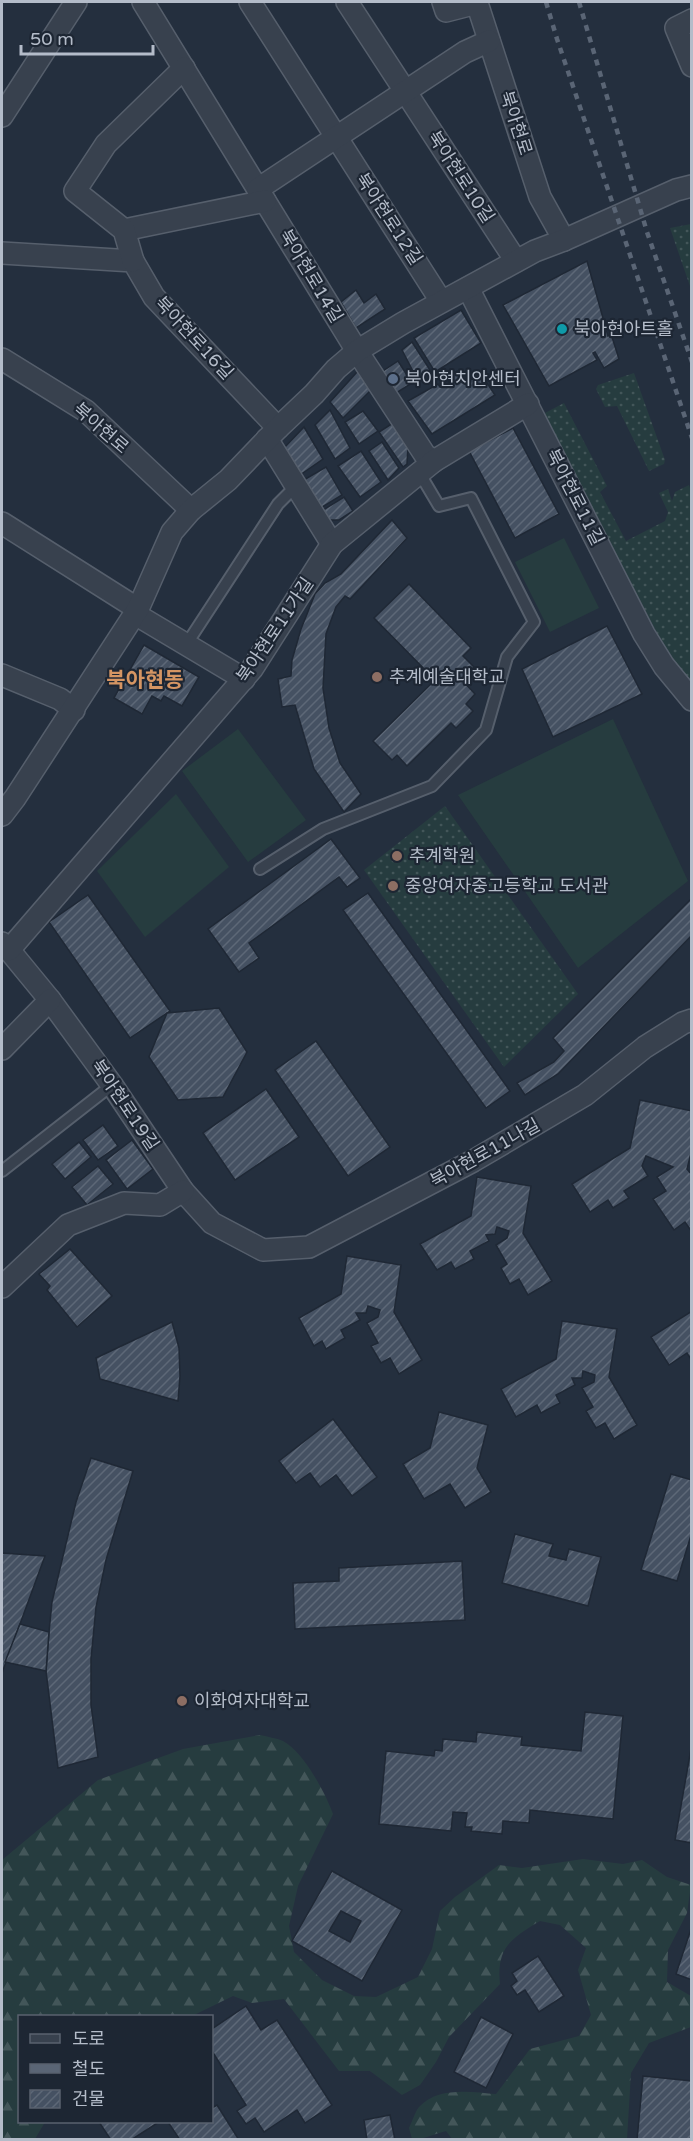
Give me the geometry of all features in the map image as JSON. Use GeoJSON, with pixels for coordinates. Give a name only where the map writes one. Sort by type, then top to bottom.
{"type":"FeatureCollection","features":[{"type":"Feature","properties":{"kind":"street"},"geometry":{"type":"LineString","coordinates":[[2,116],[76,2]]}},
{"type":"Feature","properties":{"kind":"street","name":"북아현로14길"},"geometry":{"type":"LineString","coordinates":[[143,2],[357,351]]}},
{"type":"Feature","properties":{"kind":"street","name":"북아현로12길"},"geometry":{"type":"LineString","coordinates":[[250,2],[441,301]]}},
{"type":"Feature","properties":{"kind":"street","name":"북아현로10길"},"geometry":{"type":"LineString","coordinates":[[347,2],[516,261]]}},
{"type":"Feature","properties":{"kind":"street"},"geometry":{"type":"LineString","coordinates":[[445,6],[477,3]]}},
{"type":"Feature","properties":{"kind":"street","name":"북아현로"},"geometry":{"type":"LineString","coordinates":[[477,3],[540,197],[564,240]]}},
{"type":"Feature","properties":{"kind":"street"},"geometry":{"type":"LineString","coordinates":[[692,20],[676,28],[692,66]]}},
{"type":"Feature","properties":{"kind":"street"},"geometry":{"type":"LineString","coordinates":[[124,230],[262,195],[336,137],[465,52],[489,41]]}},
{"type":"Feature","properties":{"kind":"street"},"geometry":{"type":"LineString","coordinates":[[2,253],[133,261],[124,230],[75,191],[106,144],[184,68]]}},
{"type":"Feature","properties":{"kind":"street"},"geometry":{"type":"LineString","coordinates":[[2,815],[8,793],[74,710],[136,612],[172,532],[191,510],[228,480],[336,369],[357,351],[441,301],[534,251],[676,190],[692,186]]}},
{"type":"Feature","properties":{"kind":"street","name":"북아현로16길"},"geometry":{"type":"LineString","coordinates":[[133,261],[154,297],[272,434],[297,486],[332,544]]}},
{"type":"Feature","properties":{"kind":"street","name":"북아현로11길"},"geometry":{"type":"LineString","coordinates":[[468,288],[644,634],[664,666],[692,700]]}},
{"type":"Feature","properties":{"kind":"street"},"geometry":{"type":"LineString","coordinates":[[357,351],[425,455],[427,467]]}},
{"type":"Feature","properties":{"kind":"street","name":"북아현로"},"geometry":{"type":"LineString","coordinates":[[2,359],[86,411],[191,510]]}},
{"type":"Feature","properties":{"kind":"street","name":"북아현로11가길"},"geometry":{"type":"LineString","coordinates":[[5,946],[244,679],[332,544],[427,467],[528,404]]}},
{"type":"Feature","properties":{"kind":"street"},"geometry":{"type":"LineString","coordinates":[[2,523],[186,645],[244,679]]}},
{"type":"Feature","properties":{"kind":"street"},"geometry":{"type":"LineString","coordinates":[[2,675],[60,699],[74,710]]}},
{"type":"Feature","properties":{"kind":"street","name":"북아현로19길"},"geometry":{"type":"LineString","coordinates":[[5,946],[50,1000],[112,1085],[183,1191],[212,1223],[263,1250]]}},
{"type":"Feature","properties":{"kind":"street"},"geometry":{"type":"LineString","coordinates":[[2,1049],[50,1000]]}},
{"type":"Feature","properties":{"kind":"street","name":"북아현로11나길"},"geometry":{"type":"LineString","coordinates":[[263,1250],[309,1247],[424,1188],[516,1137],[585,1095],[645,1047],[683,1023],[692,1020]]}},
{"type":"Feature","properties":{"kind":"street"},"geometry":{"type":"LineString","coordinates":[[2,1287],[68,1225],[124,1203],[160,1205],[183,1191]]}},
{"type":"Feature","properties":{"kind":"lane"},"geometry":{"type":"LineString","coordinates":[[260,869],[322,829],[432,786],[486,730],[507,657],[534,622],[471,498],[439,506],[427,467]]}},
{"type":"Feature","properties":{"kind":"lane"},"geometry":{"type":"LineString","coordinates":[[186,645],[278,504],[297,486]]}},
{"type":"Feature","properties":{"kind":"lane"},"geometry":{"type":"LineString","coordinates":[[2,1172],[112,1085]]}},
{"type":"Feature","properties":{"kind":"green space"},"geometry":{"type":"Polygon","coordinates":[[[692,224],[691,289],[670,228],[692,224]]]}},
{"type":"Feature","properties":{"kind":"green space"},"geometry":{"type":"Polygon","coordinates":[[[634,373],[665,460],[664,464],[649,471],[617,406],[605,407],[596,389],[598,385],[634,373]]]}},
{"type":"Feature","properties":{"kind":"green space"},"geometry":{"type":"Polygon","coordinates":[[[564,403],[607,486],[600,492],[626,541],[665,521],[668,512],[659,493],[668,489],[672,501],[675,492],[689,485],[692,495],[691,683],[674,666],[543,414],[564,403]]]}},
{"type":"Feature","properties":{"kind":"green space"},"geometry":{"type":"Polygon","coordinates":[[[564,538],[599,608],[550,632],[515,562],[564,538]]]}},
{"type":"Feature","properties":{"kind":"green space"},"geometry":{"type":"Polygon","coordinates":[[[613,719],[688,881],[578,968],[458,795],[613,719]]]}},
{"type":"Feature","properties":{"kind":"green space"},"geometry":{"type":"Polygon","coordinates":[[[238,729],[306,820],[248,862],[182,771],[238,729]]]}},
{"type":"Feature","properties":{"kind":"green space"},"geometry":{"type":"Polygon","coordinates":[[[176,794],[229,867],[145,937],[97,871],[176,794]]]}},
{"type":"Feature","properties":{"kind":"green space"},"geometry":{"type":"Polygon","coordinates":[[[445,806],[578,994],[504,1067],[364,870],[445,806]]]}},
{"type":"Feature","properties":{"kind":"green space"},"geometry":{"type":"Polygon","coordinates":[[[260,1735],[283,1741],[291,1746],[306,1763],[333,1814],[298,1886],[289,1926],[294,1952],[322,1980],[354,1996],[376,1997],[418,1977],[432,1949],[440,1911],[455,1897],[499,1865],[522,1868],[583,1859],[623,1864],[642,1860],[667,1877],[691,1885],[687,1913],[668,1950],[667,1982],[691,1996],[691,2027],[649,2043],[631,2073],[627,2139],[453,2140],[446,2131],[425,2138],[412,2139],[409,2128],[419,2107],[427,2100],[445,2093],[456,2092],[496,2094],[530,2049],[579,2036],[591,2015],[578,1970],[586,1948],[560,1925],[540,1921],[508,1945],[501,1961],[500,1984],[449,2037],[436,2062],[420,2085],[402,2095],[370,2071],[339,2071],[284,1999],[252,2003],[233,1996],[194,2015],[18,2015],[18,2123],[44,2123],[35,2139],[2,2139],[2,1860],[98,1780],[183,1749],[260,1735]]]}},
{"type":"Feature","properties":{"kind":"building"},"geometry":{"type":"Polygon","coordinates":[[[587,261],[608,336],[611,334],[619,359],[604,368],[595,352],[593,353],[597,360],[549,386],[503,305],[587,261]]]}},
{"type":"Feature","properties":{"kind":"building"},"geometry":{"type":"Polygon","coordinates":[[[356,290],[364,303],[376,294],[385,309],[356,328],[341,302],[356,290]]]}},
{"type":"Feature","properties":{"kind":"building"},"geometry":{"type":"Polygon","coordinates":[[[461,310],[481,343],[435,372],[414,338],[461,310]]]}},
{"type":"Feature","properties":{"kind":"building"},"geometry":{"type":"Polygon","coordinates":[[[412,342],[430,370],[417,379],[402,350],[412,342]]]}},
{"type":"Feature","properties":{"kind":"building"},"geometry":{"type":"Polygon","coordinates":[[[398,361],[412,383],[393,395],[380,373],[398,361]]]}},
{"type":"Feature","properties":{"kind":"building"},"geometry":{"type":"Polygon","coordinates":[[[358,371],[371,390],[343,418],[330,402],[358,371]]]}},
{"type":"Feature","properties":{"kind":"building"},"geometry":{"type":"Polygon","coordinates":[[[458,371],[465,383],[481,374],[495,395],[432,434],[408,401],[438,384],[440,387],[449,383],[448,380],[452,378],[450,375],[458,371]]]}},
{"type":"Feature","properties":{"kind":"building"},"geometry":{"type":"Polygon","coordinates":[[[330,410],[350,448],[335,459],[315,425],[330,410]]]}},
{"type":"Feature","properties":{"kind":"building"},"geometry":{"type":"Polygon","coordinates":[[[363,411],[378,431],[359,444],[345,422],[363,411]]]}},
{"type":"Feature","properties":{"kind":"building"},"geometry":{"type":"Polygon","coordinates":[[[393,423],[408,446],[407,464],[403,467],[379,432],[393,423]]]}},
{"type":"Feature","properties":{"kind":"building"},"geometry":{"type":"Polygon","coordinates":[[[304,427],[323,459],[300,475],[284,448],[304,427]]]}},
{"type":"Feature","properties":{"kind":"building"},"geometry":{"type":"Polygon","coordinates":[[[513,428],[559,514],[515,538],[469,451],[513,428]]]}},
{"type":"Feature","properties":{"kind":"building"},"geometry":{"type":"Polygon","coordinates":[[[382,442],[399,468],[388,480],[369,451],[382,442]]]}},
{"type":"Feature","properties":{"kind":"building"},"geometry":{"type":"Polygon","coordinates":[[[361,451],[381,482],[360,497],[338,466],[361,451]]]}},
{"type":"Feature","properties":{"kind":"building"},"geometry":{"type":"Polygon","coordinates":[[[326,467],[342,495],[319,509],[302,481],[326,467]]]}},
{"type":"Feature","properties":{"kind":"building"},"geometry":{"type":"Polygon","coordinates":[[[344,497],[353,511],[339,520],[325,520],[320,512],[344,497]]]}},
{"type":"Feature","properties":{"kind":"building"},"geometry":{"type":"Polygon","coordinates":[[[392,520],[407,538],[350,599],[345,596],[336,607],[326,634],[323,688],[329,728],[340,763],[361,794],[344,812],[314,769],[295,705],[282,707],[278,679],[291,676],[292,660],[301,629],[315,594],[325,583],[341,574],[392,520]]]}},
{"type":"Feature","properties":{"kind":"building"},"geometry":{"type":"Polygon","coordinates":[[[409,584],[471,648],[463,656],[474,667],[461,679],[475,694],[466,704],[473,711],[456,728],[451,723],[407,766],[397,755],[392,760],[373,741],[435,680],[374,618],[409,584]]]}},
{"type":"Feature","properties":{"kind":"building"},"geometry":{"type":"Polygon","coordinates":[[[607,626],[642,694],[553,737],[522,669],[607,626]]]}},
{"type":"Feature","properties":{"kind":"building"},"geometry":{"type":"Polygon","coordinates":[[[144,645],[199,677],[182,706],[164,696],[161,701],[152,696],[142,714],[114,698],[144,645]]]}},
{"type":"Feature","properties":{"kind":"building"},"geometry":{"type":"Polygon","coordinates":[[[331,839],[360,878],[347,887],[339,877],[249,943],[259,958],[239,972],[208,929],[331,839]]]}},
{"type":"Feature","properties":{"kind":"building"},"geometry":{"type":"Polygon","coordinates":[[[368,893],[510,1091],[486,1108],[343,910],[368,893]]]}},
{"type":"Feature","properties":{"kind":"building"},"geometry":{"type":"Polygon","coordinates":[[[88,895],[170,1011],[130,1038],[49,922],[88,895]]]}},
{"type":"Feature","properties":{"kind":"building"},"geometry":{"type":"Polygon","coordinates":[[[692,898],[692,935],[558,1074],[525,1095],[517,1083],[554,1062],[564,1051],[553,1038],[692,898]]]}},
{"type":"Feature","properties":{"kind":"building"},"geometry":{"type":"Polygon","coordinates":[[[219,1008],[247,1052],[223,1097],[178,1100],[149,1057],[167,1013],[219,1008]]]}},
{"type":"Feature","properties":{"kind":"building"},"geometry":{"type":"Polygon","coordinates":[[[316,1041],[390,1147],[348,1176],[275,1070],[316,1041]]]}},
{"type":"Feature","properties":{"kind":"building"},"geometry":{"type":"Polygon","coordinates":[[[266,1089],[299,1137],[235,1180],[203,1133],[266,1089]]]}},
{"type":"Feature","properties":{"kind":"building"},"geometry":{"type":"Polygon","coordinates":[[[640,1100],[692,1111],[692,1149],[687,1169],[692,1175],[692,1232],[685,1222],[674,1230],[653,1199],[666,1191],[657,1177],[673,1167],[646,1156],[642,1166],[648,1176],[624,1191],[629,1198],[613,1208],[608,1200],[590,1212],[572,1184],[630,1148],[640,1100]]]}},
{"type":"Feature","properties":{"kind":"building"},"geometry":{"type":"Polygon","coordinates":[[[103,1125],[118,1146],[98,1160],[83,1140],[103,1125]]]}},
{"type":"Feature","properties":{"kind":"building"},"geometry":{"type":"Polygon","coordinates":[[[132,1140],[153,1169],[127,1189],[106,1160],[132,1140]]]}},
{"type":"Feature","properties":{"kind":"building"},"geometry":{"type":"Polygon","coordinates":[[[79,1142],[91,1157],[65,1179],[52,1164],[79,1142]]]}},
{"type":"Feature","properties":{"kind":"building"},"geometry":{"type":"Polygon","coordinates":[[[98,1166],[113,1184],[87,1205],[72,1187],[98,1166]]]}},
{"type":"Feature","properties":{"kind":"building"},"geometry":{"type":"Polygon","coordinates":[[[477,1177],[531,1186],[523,1233],[552,1281],[528,1295],[519,1279],[510,1284],[501,1268],[507,1264],[496,1245],[507,1238],[509,1231],[497,1227],[495,1234],[486,1235],[489,1241],[470,1251],[474,1259],[455,1269],[451,1262],[437,1270],[420,1244],[471,1216],[477,1177]]]}},
{"type":"Feature","properties":{"kind":"building"},"geometry":{"type":"Polygon","coordinates":[[[70,1249],[112,1296],[77,1327],[47,1290],[50,1286],[39,1274],[70,1249]]]}},
{"type":"Feature","properties":{"kind":"building"},"geometry":{"type":"Polygon","coordinates":[[[347,1256],[401,1265],[394,1312],[422,1360],[399,1374],[390,1358],[381,1363],[371,1346],[378,1343],[367,1323],[378,1317],[380,1310],[368,1306],[366,1313],[356,1313],[360,1320],[341,1330],[345,1338],[326,1349],[322,1341],[314,1346],[299,1318],[341,1294],[347,1256]]]}},
{"type":"Feature","properties":{"kind":"building"},"geometry":{"type":"Polygon","coordinates":[[[692,1311],[692,1361],[687,1353],[669,1365],[651,1337],[692,1311]]]}},
{"type":"Feature","properties":{"kind":"building"},"geometry":{"type":"Polygon","coordinates":[[[562,1321],[617,1329],[609,1377],[637,1425],[614,1439],[605,1423],[596,1428],[586,1411],[593,1407],[582,1388],[594,1382],[595,1375],[583,1371],[582,1378],[572,1378],[575,1385],[556,1395],[560,1403],[541,1413],[537,1405],[516,1417],[501,1389],[556,1359],[562,1321]]]}},
{"type":"Feature","properties":{"kind":"building"},"geometry":{"type":"Polygon","coordinates":[[[172,1322],[179,1348],[178,1401],[100,1379],[96,1358],[172,1322]]]}},
{"type":"Feature","properties":{"kind":"building"},"geometry":{"type":"Polygon","coordinates":[[[439,1412],[488,1425],[477,1468],[491,1492],[465,1508],[450,1484],[424,1499],[403,1464],[430,1448],[439,1412]]]}},
{"type":"Feature","properties":{"kind":"building"},"geometry":{"type":"Polygon","coordinates":[[[333,1419],[377,1477],[352,1496],[336,1475],[320,1487],[310,1473],[296,1483],[279,1461],[333,1419]]]}},
{"type":"Feature","properties":{"kind":"building"},"geometry":{"type":"Polygon","coordinates":[[[91,1458],[133,1471],[106,1560],[96,1607],[91,1659],[91,1705],[98,1757],[58,1768],[46,1671],[52,1602],[76,1502],[91,1458]]]}},
{"type":"Feature","properties":{"kind":"building"},"geometry":{"type":"Polygon","coordinates":[[[671,1474],[692,1480],[692,1532],[677,1581],[641,1570],[671,1474]]]}},
{"type":"Feature","properties":{"kind":"building"},"geometry":{"type":"Polygon","coordinates":[[[515,1534],[553,1544],[549,1556],[566,1560],[569,1549],[601,1557],[588,1606],[502,1583],[515,1534]]]}},
{"type":"Feature","properties":{"kind":"building"},"geometry":{"type":"Polygon","coordinates":[[[2,1553],[45,1556],[2,1673],[2,1553]]]}},
{"type":"Feature","properties":{"kind":"building"},"geometry":{"type":"Polygon","coordinates":[[[462,1561],[465,1620],[295,1629],[293,1583],[339,1581],[339,1568],[462,1561]]]}},
{"type":"Feature","properties":{"kind":"building"},"geometry":{"type":"Polygon","coordinates":[[[20,1624],[49,1632],[46,1671],[5,1662],[20,1624]]]}},
{"type":"Feature","properties":{"kind":"building"},"geometry":{"type":"Polygon","coordinates":[[[585,1712],[623,1716],[613,1819],[530,1810],[529,1823],[503,1821],[502,1834],[471,1831],[472,1827],[465,1827],[467,1813],[453,1812],[451,1831],[379,1824],[386,1751],[434,1756],[435,1750],[442,1751],[443,1739],[476,1742],[477,1732],[522,1737],[521,1745],[581,1751],[585,1712]]]}},
{"type":"Feature","properties":{"kind":"building"},"geometry":{"type":"Polygon","coordinates":[[[692,1743],[692,1843],[675,1840],[692,1743]]]}},
{"type":"Feature","properties":{"kind":"building"},"geometry":{"type":"Polygon","coordinates":[[[332,1871],[402,1910],[362,1981],[292,1941],[332,1871]],[[341,1911],[329,1931],[350,1942],[361,1921],[341,1911]]]}},
{"type":"Feature","properties":{"kind":"building"},"geometry":{"type":"Polygon","coordinates":[[[692,1926],[692,1980],[676,1974],[692,1926]]]}},
{"type":"Feature","properties":{"kind":"building"},"geometry":{"type":"Polygon","coordinates":[[[538,1956],[564,1996],[539,2012],[525,1990],[517,1995],[511,1986],[517,1981],[512,1973],[538,1956]]]}},
{"type":"Feature","properties":{"kind":"building"},"geometry":{"type":"Polygon","coordinates":[[[246,2006],[261,2030],[277,2020],[332,2105],[305,2123],[297,2110],[264,2132],[255,2118],[246,2124],[237,2111],[246,2105],[213,2053],[213,2028],[246,2006]]]}},
{"type":"Feature","properties":{"kind":"building"},"geometry":{"type":"Polygon","coordinates":[[[481,2017],[513,2034],[486,2088],[454,2072],[481,2017]]]}},
{"type":"Feature","properties":{"kind":"building"},"geometry":{"type":"Polygon","coordinates":[[[643,2076],[692,2081],[692,2140],[637,2140],[643,2076]]]}},
{"type":"Feature","properties":{"kind":"building"},"geometry":{"type":"Polygon","coordinates":[[[217,2105],[239,2140],[180,2140],[169,2123],[213,2123],[213,2107],[217,2105]]]}},
{"type":"Feature","properties":{"kind":"building"},"geometry":{"type":"Polygon","coordinates":[[[390,2115],[395,2140],[367,2140],[364,2120],[390,2115]]]}},
{"type":"Feature","properties":{"kind":"building"},"geometry":{"type":"Polygon","coordinates":[[[100,2123],[157,2123],[131,2140],[111,2140],[100,2123]]]}},
{"type":"Feature","properties":{"kind":"railway"},"geometry":{"type":"LineString","coordinates":[[546,2],[692,438]]}},
{"type":"Feature","properties":{"kind":"railway"},"geometry":{"type":"LineString","coordinates":[[579,2],[647,232],[692,362]]}},
{"type":"Feature","properties":{"kind":"place","name":"북아현아트홀"},"geometry":{"type":"Point","coordinates":[562,329]}},
{"type":"Feature","properties":{"kind":"place","name":"북아현치안센터"},"geometry":{"type":"Point","coordinates":[393,379]}},
{"type":"Feature","properties":{"kind":"place","name":"추계예술대학교"},"geometry":{"type":"Point","coordinates":[377,677]}},
{"type":"Feature","properties":{"kind":"place","name":"추계학원"},"geometry":{"type":"Point","coordinates":[397,856]}},
{"type":"Feature","properties":{"kind":"place","name":"중앙여자중고등학교 도서관"},"geometry":{"type":"Point","coordinates":[393,886]}},
{"type":"Feature","properties":{"kind":"place","name":"이화여자대학교"},"geometry":{"type":"Point","coordinates":[182,1701]}},
{"type":"Feature","properties":{"kind":"district","name":"북아현동"},"geometry":{"type":"Point","coordinates":[145,680]}}]}
